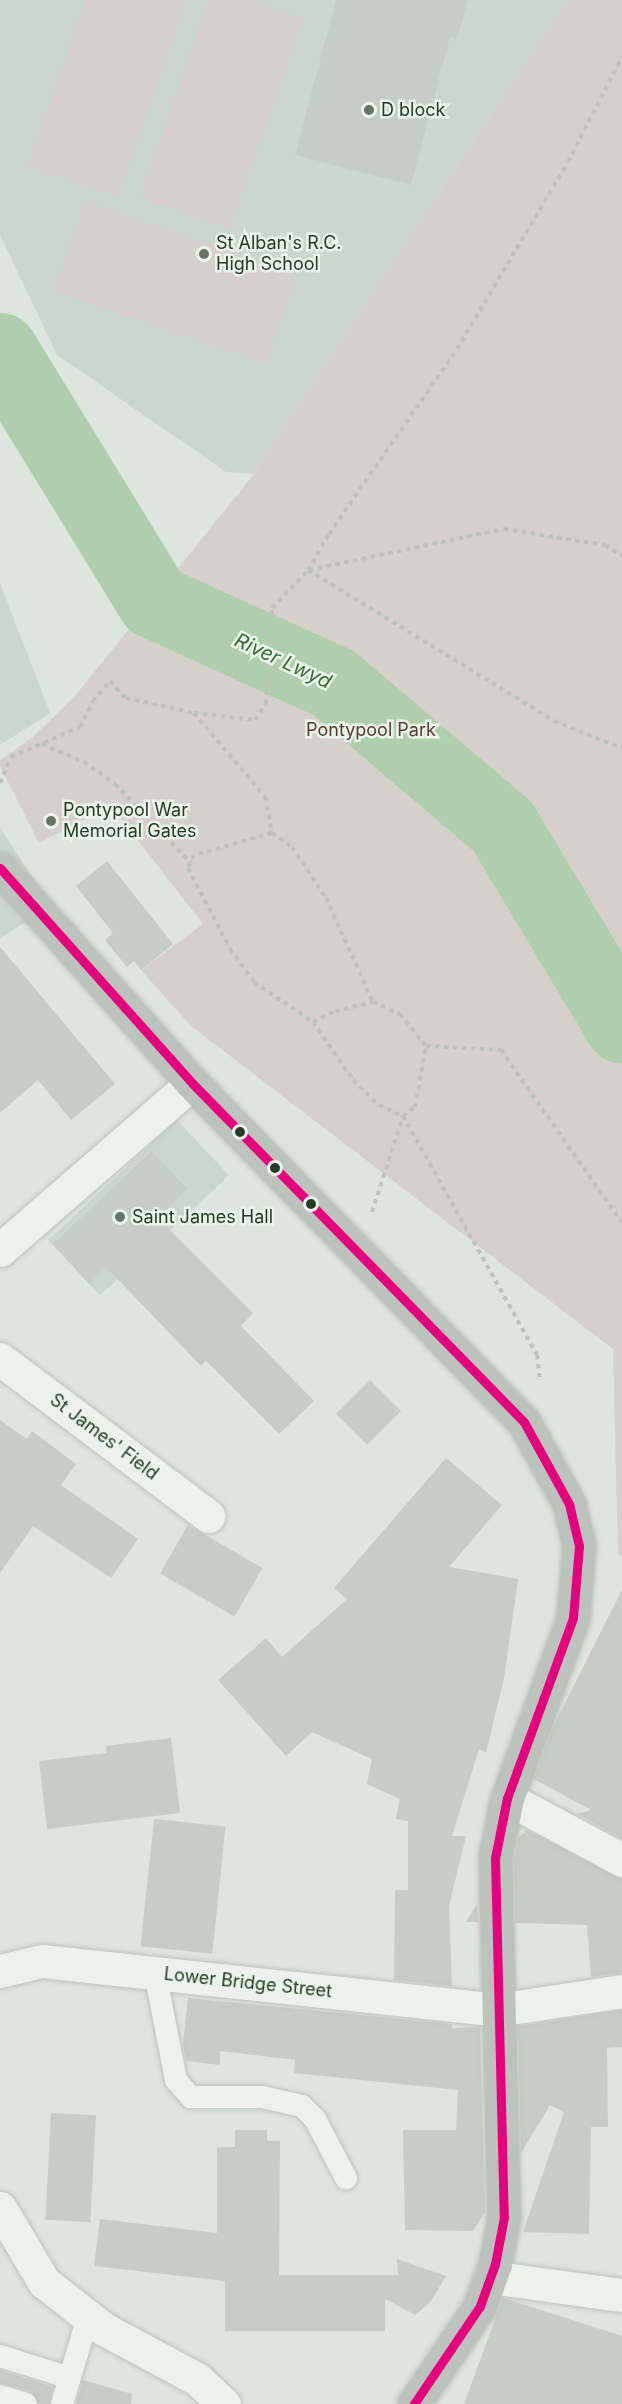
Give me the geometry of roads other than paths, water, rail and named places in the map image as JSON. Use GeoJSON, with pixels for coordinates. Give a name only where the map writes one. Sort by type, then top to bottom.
{"type":"FeatureCollection","features":[{"type":"Feature","properties":{"kind":"street"},"geometry":{"type":"LineString","coordinates":[[0,868],[192,1083],[360,1250],[524,1422],[568,1504],[579,1546],[573,1618],[507,1798],[495,1858],[497,2010],[504,2217],[490,2277],[480,2306],[414,2404]]}},
{"type":"Feature","properties":{"kind":"street"},"geometry":{"type":"LineString","coordinates":[[0,1250],[192,1083]]}},
{"type":"Feature","properties":{"kind":"street","name":"St James' Field"},"geometry":{"type":"LineString","coordinates":[[0,1359],[208,1516]]}},
{"type":"Feature","properties":{"kind":"street"},"geometry":{"type":"LineString","coordinates":[[507,1798],[622,1860]]}},
{"type":"Feature","properties":{"kind":"street","name":"Lower Bridge Street"},"geometry":{"type":"LineString","coordinates":[[0,1971],[42,1961],[497,2010],[622,1991]]}},
{"type":"Feature","properties":{"kind":"street"},"geometry":{"type":"LineString","coordinates":[[0,2208],[44,2282],[88,2317],[197,2379],[223,2403]]}},
{"type":"Feature","properties":{"kind":"street"},"geometry":{"type":"LineString","coordinates":[[490,2277],[622,2295]]}},
{"type":"Feature","properties":{"kind":"lane"},"geometry":{"type":"LineString","coordinates":[[155,1973],[176,2080],[191,2097],[262,2097],[302,2106],[315,2119],[346,2178]]}},
{"type":"Feature","properties":{"kind":"lane"},"geometry":{"type":"LineString","coordinates":[[62,2404],[88,2317]]}},
{"type":"Feature","properties":{"kind":"lane"},"geometry":{"type":"LineString","coordinates":[[0,2356],[70,2378]]}},
{"type":"Feature","properties":{"kind":"lane"},"geometry":{"type":"LineString","coordinates":[[0,2396],[26,2404]]}},
{"type":"Feature","properties":{"kind":"waterway","name":"River Lwyd"},"geometry":{"type":"LineString","coordinates":[[0,350],[154,601],[334,683],[502,826],[622,1026]]}},
{"type":"Feature","properties":{"kind":"place","name":"D block"},"geometry":{"type":"Point","coordinates":[369,110]}},
{"type":"Feature","properties":{"kind":"place","name":"St Alban's R.C. High School"},"geometry":{"type":"Point","coordinates":[204,254]}},
{"type":"Feature","properties":{"kind":"place","name":"Pontypool War Memorial Gates"},"geometry":{"type":"Point","coordinates":[51,821]}},
{"type":"Feature","properties":{"kind":"place","name":"Saint James Hall"},"geometry":{"type":"Point","coordinates":[120,1217]}},
{"type":"Feature","properties":{"kind":"park label","name":"Pontypool Park"},"geometry":{"type":"Point","coordinates":[371,730]}}]}
